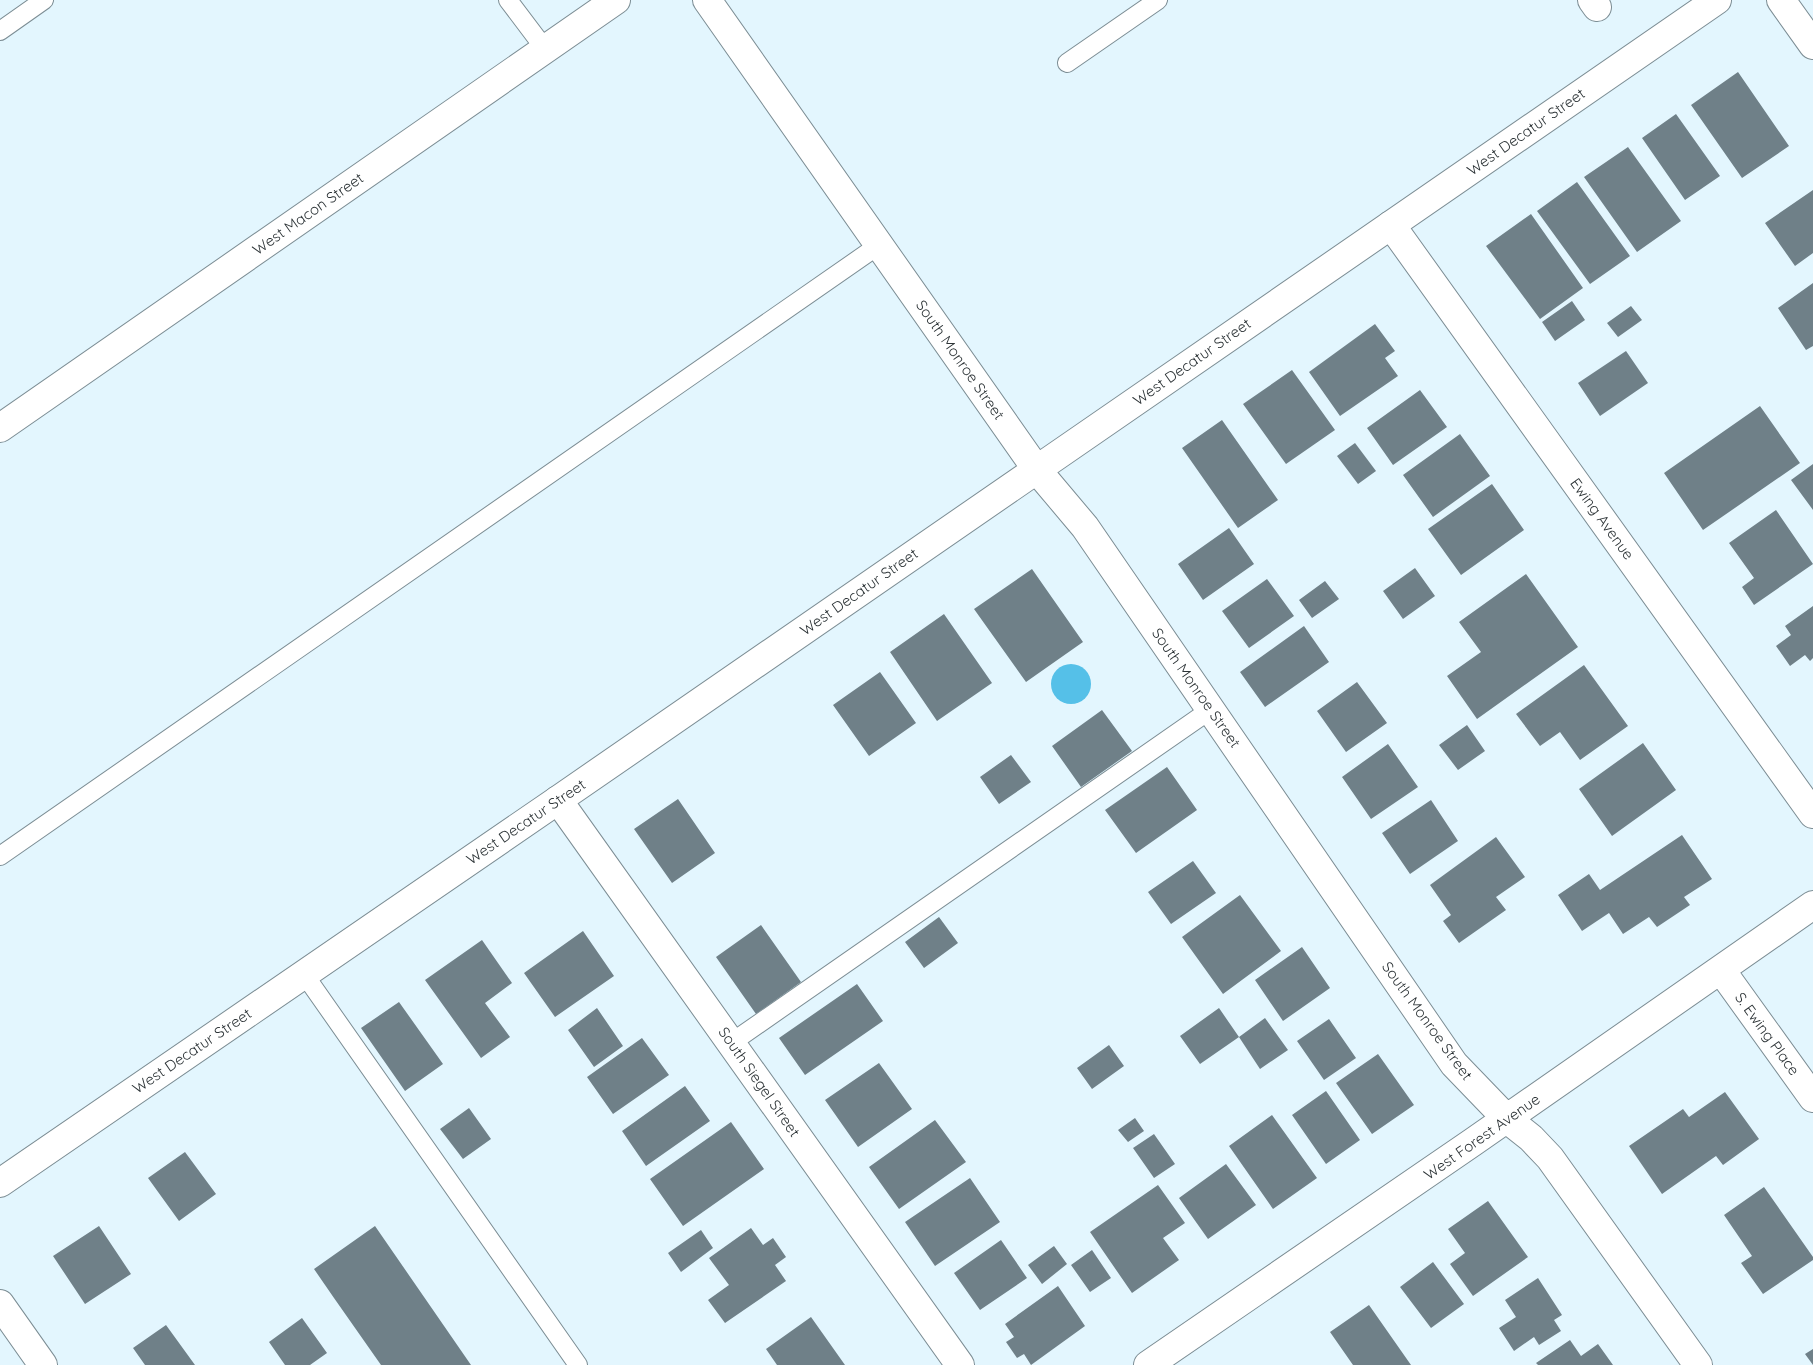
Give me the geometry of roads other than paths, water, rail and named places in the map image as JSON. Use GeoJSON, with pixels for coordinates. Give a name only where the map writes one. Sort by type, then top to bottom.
{"type":"FeatureCollection","features":[{"type":"Feature","properties":{"kind":"street","name":"West Macon Street"},"geometry":{"type":"LineString","coordinates":[[0,428],[616,0]]}},
{"type":"Feature","properties":{"kind":"street","name":"South Monroe Street"},"geometry":{"type":"LineString","coordinates":[[707,0],[1037,470],[1085,527],[1454,1064],[1507,1119],[1531,1138],[1550,1158],[1698,1365]]}},
{"type":"Feature","properties":{"kind":"street","name":"West Decatur Street"},"geometry":{"type":"LineString","coordinates":[[0,1182],[558,800],[1717,0]]}},
{"type":"Feature","properties":{"kind":"street"},"geometry":{"type":"LineString","coordinates":[[1781,0],[1813,45]]}},
{"type":"Feature","properties":{"kind":"street","name":"Ewing Avenue"},"geometry":{"type":"LineString","coordinates":[[1391,224],[1813,814]]}},
{"type":"Feature","properties":{"kind":"street","name":"South Siegel Street"},"geometry":{"type":"LineString","coordinates":[[558,800],[960,1365]]}},
{"type":"Feature","properties":{"kind":"street","name":"West Forest Avenue"},"geometry":{"type":"LineString","coordinates":[[1148,1365],[1813,906]]}},
{"type":"Feature","properties":{"kind":"street","name":"S. Ewing Place"},"geometry":{"type":"LineString","coordinates":[[1721,970],[1813,1098]]}},
{"type":"Feature","properties":{"kind":"street"},"geometry":{"type":"LineString","coordinates":[[0,1304],[43,1365]]}},
{"type":"Feature","properties":{"kind":"lane"},"geometry":{"type":"LineString","coordinates":[[0,31],[44,0]]}},
{"type":"Feature","properties":{"kind":"lane"},"geometry":{"type":"LineString","coordinates":[[508,0],[545,49]]}},
{"type":"Feature","properties":{"kind":"lane"},"geometry":{"type":"LineString","coordinates":[[1067,63],[1158,0]]}},
{"type":"Feature","properties":{"kind":"lane"},"geometry":{"type":"LineString","coordinates":[[0,856],[879,245]]}},
{"type":"Feature","properties":{"kind":"lane"},"geometry":{"type":"LineString","coordinates":[[731,1043],[1210,710]]}},
{"type":"Feature","properties":{"kind":"lane"},"geometry":{"type":"LineString","coordinates":[[304,974],[578,1365]]}},
{"type":"Feature","properties":{"kind":"water"},"geometry":{"type":"Polygon","coordinates":[[[1071,664],[1085,670],[1091,684],[1085,698],[1071,704],[1057,698],[1051,684],[1057,670],[1071,664]]]}}]}
